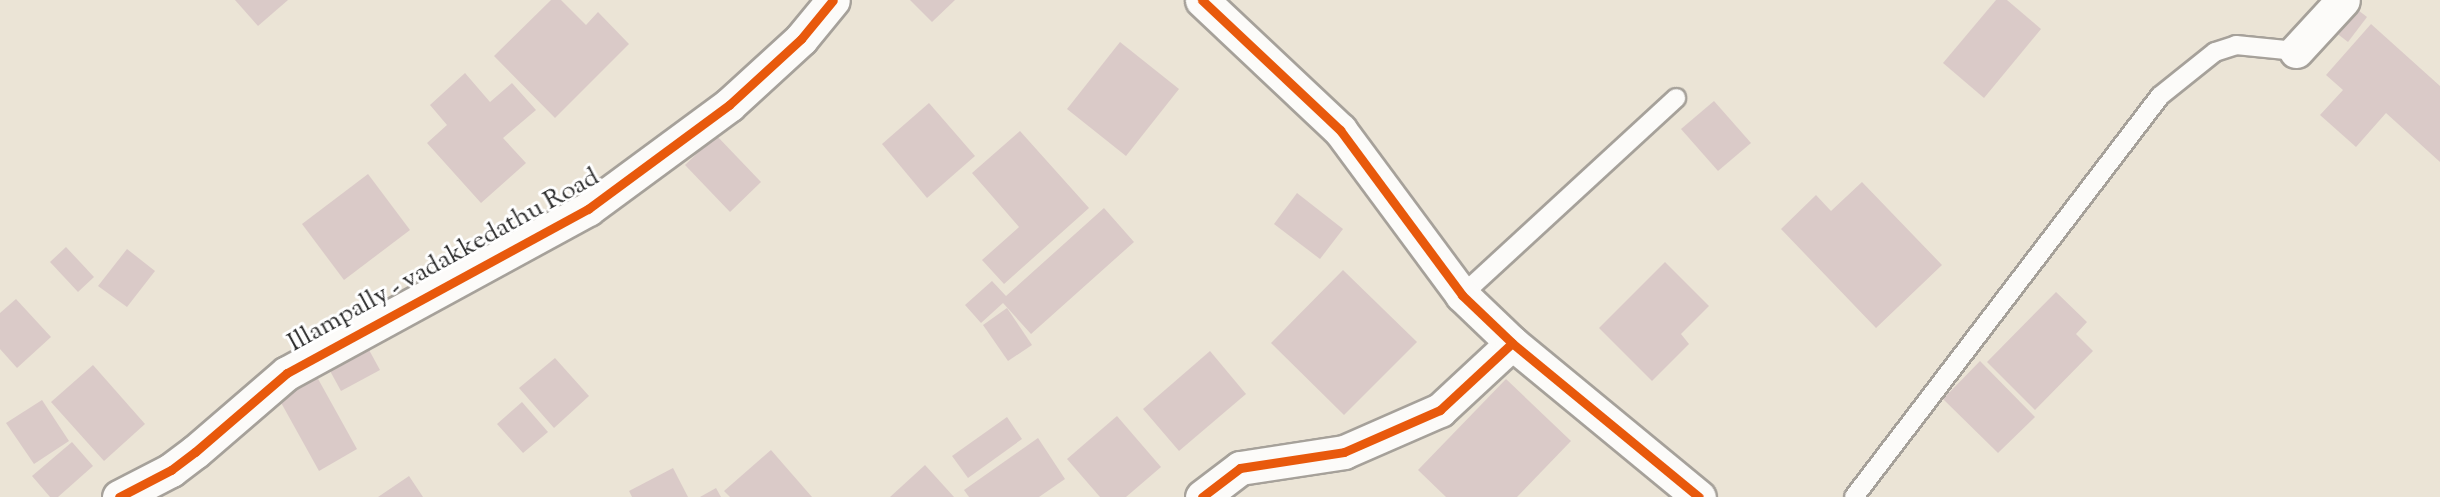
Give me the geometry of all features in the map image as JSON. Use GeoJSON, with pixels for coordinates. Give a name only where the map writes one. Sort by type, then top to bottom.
{"type":"FeatureCollection","features":[{"type":"Feature","properties":{"kind":"street","name":"Illampally - vadakkedathu Road"},"geometry":{"type":"LineString","coordinates":[[119,497],[187,458],[286,373],[588,209],[729,105],[801,39],[833,0]]}},
{"type":"Feature","properties":{"kind":"street"},"geometry":{"type":"LineString","coordinates":[[1202,0],[1340,130],[1462,295],[1512,343],[1699,497]]}},
{"type":"Feature","properties":{"kind":"street"},"geometry":{"type":"LineString","coordinates":[[2296,51],[2343,0]]}},
{"type":"Feature","properties":{"kind":"street"},"geometry":{"type":"LineString","coordinates":[[1202,497],[1240,468],[1344,452],[1440,410],[1512,343]]}},
{"type":"Feature","properties":{"kind":"lane"},"geometry":{"type":"LineString","coordinates":[[1854,497],[2160,96],[2215,52],[2236,45],[2296,51]]}},
{"type":"Feature","properties":{"kind":"lane"},"geometry":{"type":"LineString","coordinates":[[1462,295],[1676,98]]}},
{"type":"Feature","properties":{"kind":"building"},"geometry":{"type":"Polygon","coordinates":[[[235,0],[288,0],[258,26],[235,0]]]}},
{"type":"Feature","properties":{"kind":"building"},"geometry":{"type":"Polygon","coordinates":[[[551,0],[561,0],[586,25],[598,12],[629,44],[555,118],[494,56],[551,0]]]}},
{"type":"Feature","properties":{"kind":"building"},"geometry":{"type":"Polygon","coordinates":[[[910,0],[955,0],[932,22],[910,0]]]}},
{"type":"Feature","properties":{"kind":"building"},"geometry":{"type":"Polygon","coordinates":[[[1996,0],[2007,0],[2041,29],[1984,98],[1943,63],[1996,0]]]}},
{"type":"Feature","properties":{"kind":"building"},"geometry":{"type":"Polygon","coordinates":[[[2345,0],[2367,17],[2348,42],[2322,22],[2345,0]]]}},
{"type":"Feature","properties":{"kind":"building"},"geometry":{"type":"Polygon","coordinates":[[[2371,24],[2440,86],[2440,162],[2386,113],[2356,147],[2320,115],[2343,90],[2326,75],[2371,24]]]}},
{"type":"Feature","properties":{"kind":"building"},"geometry":{"type":"Polygon","coordinates":[[[1120,42],[1179,89],[1126,156],[1067,109],[1120,42]]]}},
{"type":"Feature","properties":{"kind":"building"},"geometry":{"type":"Polygon","coordinates":[[[465,73],[490,102],[512,83],[536,110],[503,138],[526,163],[481,203],[427,143],[447,125],[430,105],[465,73]]]}},
{"type":"Feature","properties":{"kind":"building"},"geometry":{"type":"Polygon","coordinates":[[[1714,101],[1751,143],[1718,171],[1681,129],[1714,101]]]}},
{"type":"Feature","properties":{"kind":"building"},"geometry":{"type":"Polygon","coordinates":[[[929,103],[975,156],[927,198],[882,144],[929,103]]]}},
{"type":"Feature","properties":{"kind":"building"},"geometry":{"type":"Polygon","coordinates":[[[1020,131],[1089,208],[1004,284],[982,260],[1019,227],[972,173],[1020,131]]]}},
{"type":"Feature","properties":{"kind":"building"},"geometry":{"type":"Polygon","coordinates":[[[716,135],[761,182],[730,212],[685,165],[716,135]]]}},
{"type":"Feature","properties":{"kind":"building"},"geometry":{"type":"Polygon","coordinates":[[[368,174],[410,230],[344,280],[302,224],[368,174]]]}},
{"type":"Feature","properties":{"kind":"building"},"geometry":{"type":"Polygon","coordinates":[[[1862,182],[1942,265],[1876,328],[1781,229],[1816,195],[1831,211],[1862,182]]]}},
{"type":"Feature","properties":{"kind":"building"},"geometry":{"type":"Polygon","coordinates":[[[1297,193],[1343,229],[1320,259],[1274,224],[1297,193]]]}},
{"type":"Feature","properties":{"kind":"building"},"geometry":{"type":"Polygon","coordinates":[[[1104,208],[1134,242],[1031,334],[1003,303],[981,323],[965,305],[992,281],[1006,296],[1104,208]]]}},
{"type":"Feature","properties":{"kind":"building"},"geometry":{"type":"Polygon","coordinates":[[[66,247],[94,277],[78,292],[50,262],[66,247]]]}},
{"type":"Feature","properties":{"kind":"building"},"geometry":{"type":"Polygon","coordinates":[[[127,249],[155,271],[127,307],[98,286],[127,249]]]}},
{"type":"Feature","properties":{"kind":"building"},"geometry":{"type":"Polygon","coordinates":[[[1665,262],[1709,306],[1681,334],[1689,344],[1652,381],[1599,328],[1665,262]]]}},
{"type":"Feature","properties":{"kind":"building"},"geometry":{"type":"Polygon","coordinates":[[[1343,270],[1417,342],[1344,415],[1271,343],[1343,270]]]}},
{"type":"Feature","properties":{"kind":"building"},"geometry":{"type":"Polygon","coordinates":[[[2056,292],[2087,322],[2076,334],[2093,351],[2035,410],[1987,362],[2056,292]]]}},
{"type":"Feature","properties":{"kind":"building"},"geometry":{"type":"Polygon","coordinates":[[[16,299],[51,337],[17,368],[0,349],[0,313],[16,299]]]}},
{"type":"Feature","properties":{"kind":"building"},"geometry":{"type":"Polygon","coordinates":[[[1007,308],[1032,345],[1008,361],[983,325],[1007,308]]]}},
{"type":"Feature","properties":{"kind":"building"},"geometry":{"type":"Polygon","coordinates":[[[357,328],[380,370],[341,391],[318,349],[357,328]]]}},
{"type":"Feature","properties":{"kind":"building"},"geometry":{"type":"Polygon","coordinates":[[[1210,351],[1246,394],[1179,451],[1143,409],[1210,351]]]}},
{"type":"Feature","properties":{"kind":"building"},"geometry":{"type":"Polygon","coordinates":[[[555,358],[589,396],[554,428],[519,388],[555,358]]]}},
{"type":"Feature","properties":{"kind":"building"},"geometry":{"type":"Polygon","coordinates":[[[1980,361],[2035,417],[1998,453],[1943,399],[1980,361]]]}},
{"type":"Feature","properties":{"kind":"building"},"geometry":{"type":"Polygon","coordinates":[[[93,365],[145,424],[104,461],[51,402],[93,365]]]}},
{"type":"Feature","properties":{"kind":"building"},"geometry":{"type":"Polygon","coordinates":[[[317,377],[357,449],[319,471],[279,399],[317,377]]]}},
{"type":"Feature","properties":{"kind":"building"},"geometry":{"type":"Polygon","coordinates":[[[1506,379],[1571,441],[1517,497],[1446,497],[1418,470],[1506,379]]]}},
{"type":"Feature","properties":{"kind":"building"},"geometry":{"type":"Polygon","coordinates":[[[42,400],[69,441],[34,464],[6,423],[42,400]]]}},
{"type":"Feature","properties":{"kind":"building"},"geometry":{"type":"Polygon","coordinates":[[[522,402],[548,432],[523,453],[497,424],[522,402]]]}},
{"type":"Feature","properties":{"kind":"building"},"geometry":{"type":"Polygon","coordinates":[[[1117,416],[1161,467],[1126,497],[1100,497],[1067,459],[1117,416]]]}},
{"type":"Feature","properties":{"kind":"building"},"geometry":{"type":"Polygon","coordinates":[[[1007,417],[1022,439],[968,478],[952,456],[1007,417]]]}},
{"type":"Feature","properties":{"kind":"building"},"geometry":{"type":"Polygon","coordinates":[[[1038,438],[1065,479],[1039,497],[969,497],[964,490],[1038,438]]]}},
{"type":"Feature","properties":{"kind":"building"},"geometry":{"type":"Polygon","coordinates":[[[72,442],[93,466],[58,497],[50,497],[32,476],[72,442]]]}},
{"type":"Feature","properties":{"kind":"building"},"geometry":{"type":"Polygon","coordinates":[[[771,450],[812,497],[730,497],[724,491],[771,450]]]}},
{"type":"Feature","properties":{"kind":"building"},"geometry":{"type":"Polygon","coordinates":[[[925,465],[954,497],[890,497],[925,465]]]}},
{"type":"Feature","properties":{"kind":"building"},"geometry":{"type":"Polygon","coordinates":[[[673,468],[688,497],[632,497],[629,491],[673,468]]]}},
{"type":"Feature","properties":{"kind":"building"},"geometry":{"type":"Polygon","coordinates":[[[409,476],[423,497],[378,497],[409,476]]]}},
{"type":"Feature","properties":{"kind":"building"},"geometry":{"type":"Polygon","coordinates":[[[716,488],[721,497],[700,497],[716,488]]]}},
{"type":"Feature","properties":{"kind":"cycle path"},"geometry":{"type":"LineString","coordinates":[[119,497],[171,470],[287,373],[588,209],[729,105],[801,39],[833,0]]}},
{"type":"Feature","properties":{"kind":"cycle path"},"geometry":{"type":"LineString","coordinates":[[1202,0],[1340,130],[1462,295],[1512,343],[1699,497]]}},
{"type":"Feature","properties":{"kind":"cycle path"},"geometry":{"type":"LineString","coordinates":[[1202,497],[1240,468],[1344,452],[1440,410],[1512,343]]}}]}
